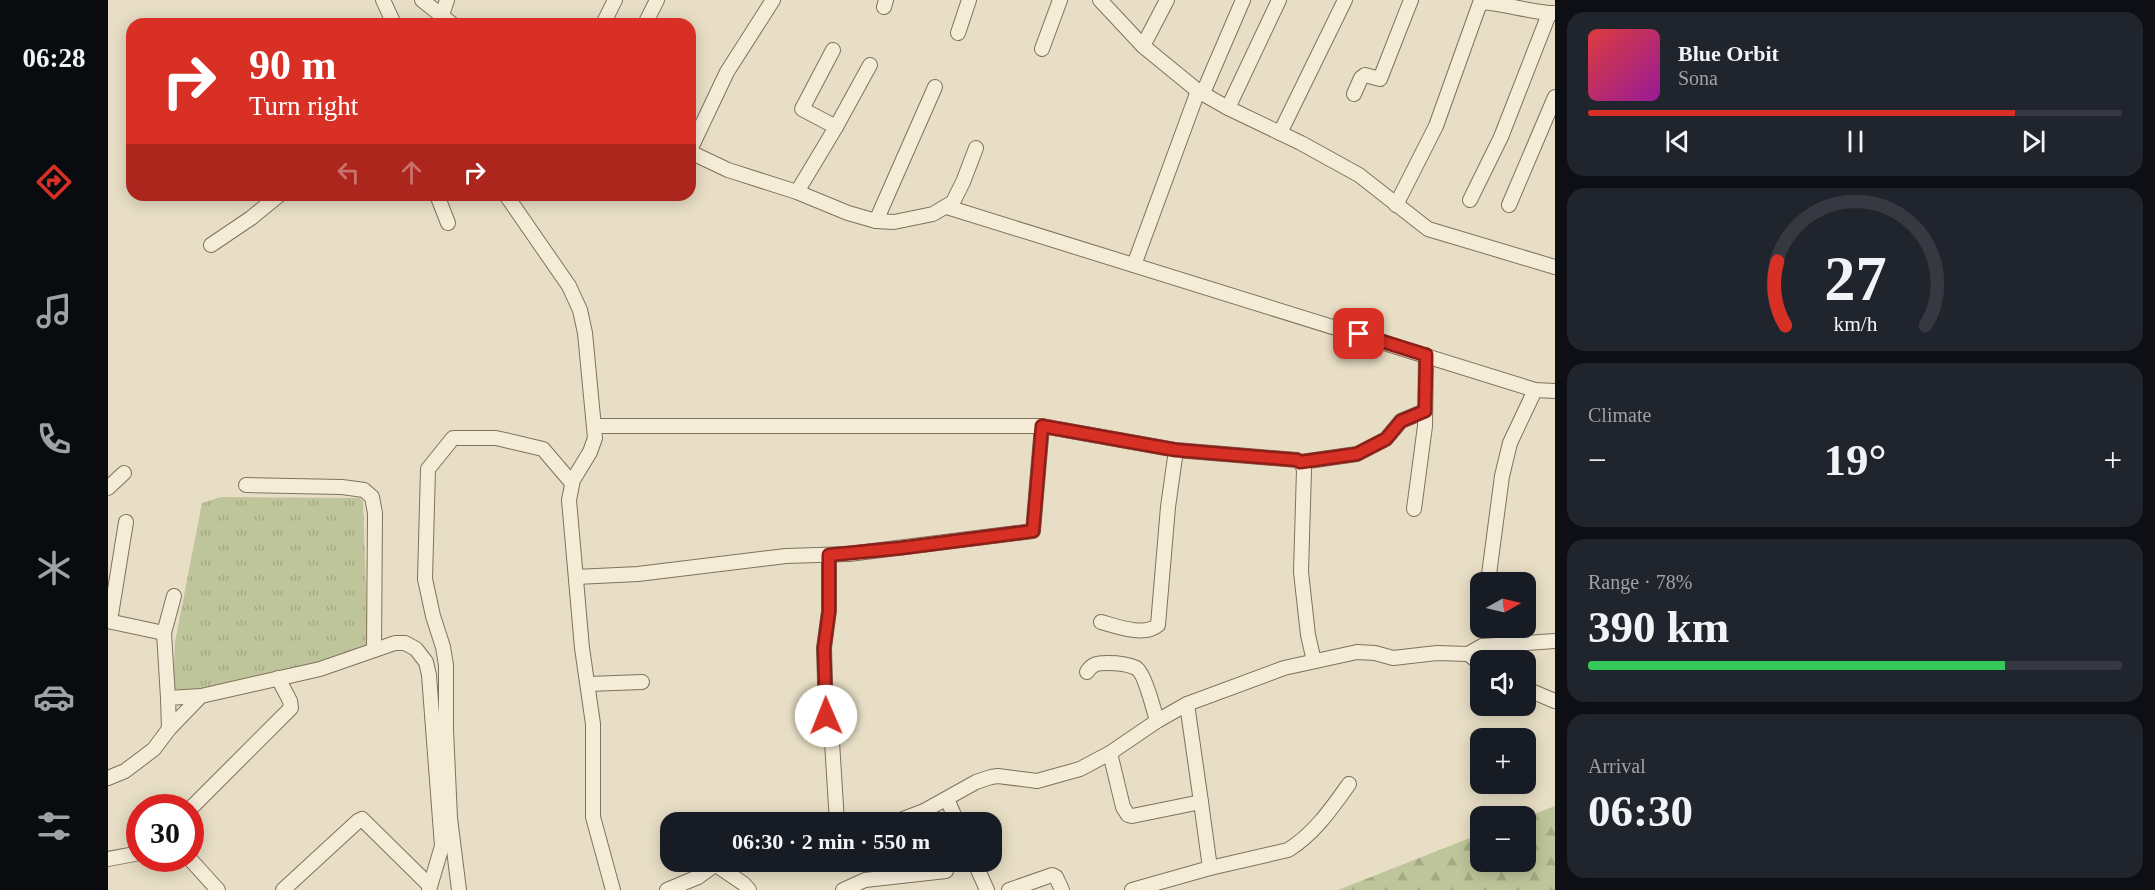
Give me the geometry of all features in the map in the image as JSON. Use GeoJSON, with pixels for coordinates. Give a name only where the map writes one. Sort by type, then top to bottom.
{"type":"FeatureCollection","features":[{"type":"Feature","properties":{"kind":"street"},"geometry":{"type":"LineString","coordinates":[[383,0],[391,18]]}},
{"type":"Feature","properties":{"kind":"street"},"geometry":{"type":"LineString","coordinates":[[422,0],[446,18]]}},
{"type":"Feature","properties":{"kind":"street"},"geometry":{"type":"LineString","coordinates":[[447,0],[447,18]]}},
{"type":"Feature","properties":{"kind":"street"},"geometry":{"type":"LineString","coordinates":[[606,18],[615,0]]}},
{"type":"Feature","properties":{"kind":"street"},"geometry":{"type":"LineString","coordinates":[[648,18],[657,0]]}},
{"type":"Feature","properties":{"kind":"street"},"geometry":{"type":"LineString","coordinates":[[696,139],[728,72],[773,0]]}},
{"type":"Feature","properties":{"kind":"street"},"geometry":{"type":"LineString","coordinates":[[958,33],[969,0]]}},
{"type":"Feature","properties":{"kind":"street"},"geometry":{"type":"LineString","coordinates":[[1042,49],[1060,0]]}},
{"type":"Feature","properties":{"kind":"street"},"geometry":{"type":"LineString","coordinates":[[1100,0],[1143,46],[1201,92],[1359,175],[1428,228],[1555,267]]}},
{"type":"Feature","properties":{"kind":"street"},"geometry":{"type":"LineString","coordinates":[[1143,46],[1167,0]]}},
{"type":"Feature","properties":{"kind":"street"},"geometry":{"type":"LineString","coordinates":[[1134,265],[1201,92],[1243,0]]}},
{"type":"Feature","properties":{"kind":"street"},"geometry":{"type":"LineString","coordinates":[[1228,108],[1279,0]]}},
{"type":"Feature","properties":{"kind":"street"},"geometry":{"type":"LineString","coordinates":[[1280,133],[1344,0]]}},
{"type":"Feature","properties":{"kind":"street"},"geometry":{"type":"LineString","coordinates":[[1354,94],[1361,78],[1365,75],[1380,80],[1411,0]]}},
{"type":"Feature","properties":{"kind":"street"},"geometry":{"type":"LineString","coordinates":[[1396,205],[1436,126],[1480,3],[1491,1],[1552,13],[1501,137],[1470,200]]}},
{"type":"Feature","properties":{"kind":"street"},"geometry":{"type":"LineString","coordinates":[[833,50],[802,109],[836,127]]}},
{"type":"Feature","properties":{"kind":"street"},"geometry":{"type":"LineString","coordinates":[[797,192],[870,65]]}},
{"type":"Feature","properties":{"kind":"street"},"geometry":{"type":"LineString","coordinates":[[876,221],[935,87]]}},
{"type":"Feature","properties":{"kind":"street"},"geometry":{"type":"LineString","coordinates":[[1509,205],[1555,97]]}},
{"type":"Feature","properties":{"kind":"street"},"geometry":{"type":"LineString","coordinates":[[696,154],[728,170],[797,192],[848,213],[876,221],[894,222],[912,220],[947,207],[957,196],[976,148]]}},
{"type":"Feature","properties":{"kind":"street"},"geometry":{"type":"LineString","coordinates":[[211,244],[251,218],[272,201]]}},
{"type":"Feature","properties":{"kind":"street"},"geometry":{"type":"LineString","coordinates":[[439,201],[448,223]]}},
{"type":"Feature","properties":{"kind":"street"},"geometry":{"type":"LineString","coordinates":[[510,201],[570,286],[580,310],[585,333],[595,426],[593,447],[572,483],[569,512],[582,648],[593,724],[593,817],[613,890]]}},
{"type":"Feature","properties":{"kind":"street"},"geometry":{"type":"LineString","coordinates":[[947,207],[1535,390],[1555,391]]}},
{"type":"Feature","properties":{"kind":"street"},"geometry":{"type":"LineString","coordinates":[[1414,509],[1425,426],[1426,355]]}},
{"type":"Feature","properties":{"kind":"street"},"geometry":{"type":"LineString","coordinates":[[1489,572],[1502,476],[1510,443],[1535,390]]}},
{"type":"Feature","properties":{"kind":"street"},"geometry":{"type":"LineString","coordinates":[[595,426],[1042,426],[1176,450],[1300,462],[1357,454],[1386,439],[1401,421],[1425,411]]}},
{"type":"Feature","properties":{"kind":"street"},"geometry":{"type":"LineString","coordinates":[[576,577],[638,574],[786,556],[829,555],[910,547],[1033,531],[1042,426]]}},
{"type":"Feature","properties":{"kind":"street"},"geometry":{"type":"LineString","coordinates":[[459,890],[450,818],[446,665],[425,579],[428,469],[453,438],[496,438],[543,449],[572,483]]}},
{"type":"Feature","properties":{"kind":"street"},"geometry":{"type":"LineString","coordinates":[[1101,622],[1143,630],[1155,628],[1158,625],[1168,507],[1176,450]]}},
{"type":"Feature","properties":{"kind":"street"},"geometry":{"type":"LineString","coordinates":[[1300,462],[1304,470],[1302,589],[1314,660]]}},
{"type":"Feature","properties":{"kind":"street"},"geometry":{"type":"LineString","coordinates":[[108,488],[124,473]]}},
{"type":"Feature","properties":{"kind":"street"},"geometry":{"type":"LineString","coordinates":[[246,486],[342,487],[364,490],[372,497],[375,513],[374,650]]}},
{"type":"Feature","properties":{"kind":"street"},"geometry":{"type":"LineString","coordinates":[[126,522],[109,621],[164,633]]}},
{"type":"Feature","properties":{"kind":"street"},"geometry":{"type":"LineString","coordinates":[[829,555],[829,611],[824,648],[826,716],[832,742],[836,812]]}},
{"type":"Feature","properties":{"kind":"street"},"geometry":{"type":"LineString","coordinates":[[169,729],[164,633],[174,596]]}},
{"type":"Feature","properties":{"kind":"street"},"geometry":{"type":"LineString","coordinates":[[919,812],[947,800],[985,779],[998,776],[1031,781],[1044,780],[1080,769],[1110,753],[1187,704],[1284,668],[1357,652],[1393,657],[1437,653],[1468,654],[1482,646],[1555,641]]}},
{"type":"Feature","properties":{"kind":"street"},"geometry":{"type":"LineString","coordinates":[[168,698],[201,696],[320,669],[395,643],[411,645],[422,655],[428,669],[442,846],[429,888],[362,819],[283,890]]}},
{"type":"Feature","properties":{"kind":"street"},"geometry":{"type":"LineString","coordinates":[[1087,672],[1092,665],[1097,664],[1125,665],[1136,668],[1142,676],[1157,721]]}},
{"type":"Feature","properties":{"kind":"street"},"geometry":{"type":"LineString","coordinates":[[204,795],[291,708],[290,701],[278,678]]}},
{"type":"Feature","properties":{"kind":"street"},"geometry":{"type":"LineString","coordinates":[[588,684],[642,682]]}},
{"type":"Feature","properties":{"kind":"street"},"geometry":{"type":"LineString","coordinates":[[1536,693],[1555,701]]}},
{"type":"Feature","properties":{"kind":"street"},"geometry":{"type":"LineString","coordinates":[[108,778],[125,771],[154,749],[169,729],[201,696]]}},
{"type":"Feature","properties":{"kind":"street"},"geometry":{"type":"LineString","coordinates":[[1187,704],[1210,868]]}},
{"type":"Feature","properties":{"kind":"street"},"geometry":{"type":"LineString","coordinates":[[1110,753],[1123,807],[1128,815],[1201,802]]}},
{"type":"Feature","properties":{"kind":"street"},"geometry":{"type":"LineString","coordinates":[[1132,890],[1210,868],[1288,850],[1297,845],[1329,812],[1349,784]]}},
{"type":"Feature","properties":{"kind":"street"},"geometry":{"type":"LineString","coordinates":[[947,800],[952,812]]}},
{"type":"Feature","properties":{"kind":"street"},"geometry":{"type":"LineString","coordinates":[[108,859],[126,856]]}},
{"type":"Feature","properties":{"kind":"street"},"geometry":{"type":"LineString","coordinates":[[202,872],[218,890]]}},
{"type":"Feature","properties":{"kind":"street"},"geometry":{"type":"LineString","coordinates":[[667,890],[705,872]]}},
{"type":"Feature","properties":{"kind":"street"},"geometry":{"type":"LineString","coordinates":[[729,872],[749,890]]}},
{"type":"Feature","properties":{"kind":"street"},"geometry":{"type":"LineString","coordinates":[[843,890],[940,872]]}},
{"type":"Feature","properties":{"kind":"street"},"geometry":{"type":"LineString","coordinates":[[979,872],[987,890]]}},
{"type":"Feature","properties":{"kind":"street"},"geometry":{"type":"LineString","coordinates":[[1009,890],[1052,875],[1056,877],[1062,890]]}},
{"type":"Feature","properties":{"kind":"green space"},"geometry":{"type":"Polygon","coordinates":[[[221,497],[360,498],[363,501],[368,644],[365,650],[192,691],[173,689],[175,642],[202,503],[221,497]]]}},
{"type":"Feature","properties":{"kind":"green space"},"geometry":{"type":"Polygon","coordinates":[[[1555,806],[1555,890],[1338,890],[1470,838],[1470,872],[1536,872],[1536,813],[1555,806]]]}},
{"type":"Feature","properties":{"kind":"route"},"geometry":{"type":"LineString","coordinates":[[826,716],[824,648],[829,611],[829,555],[938,544],[1033,531],[1042,426],[1176,450],[1300,462],[1357,454],[1386,439],[1401,421],[1425,411],[1426,355],[1359,334]]}}]}
